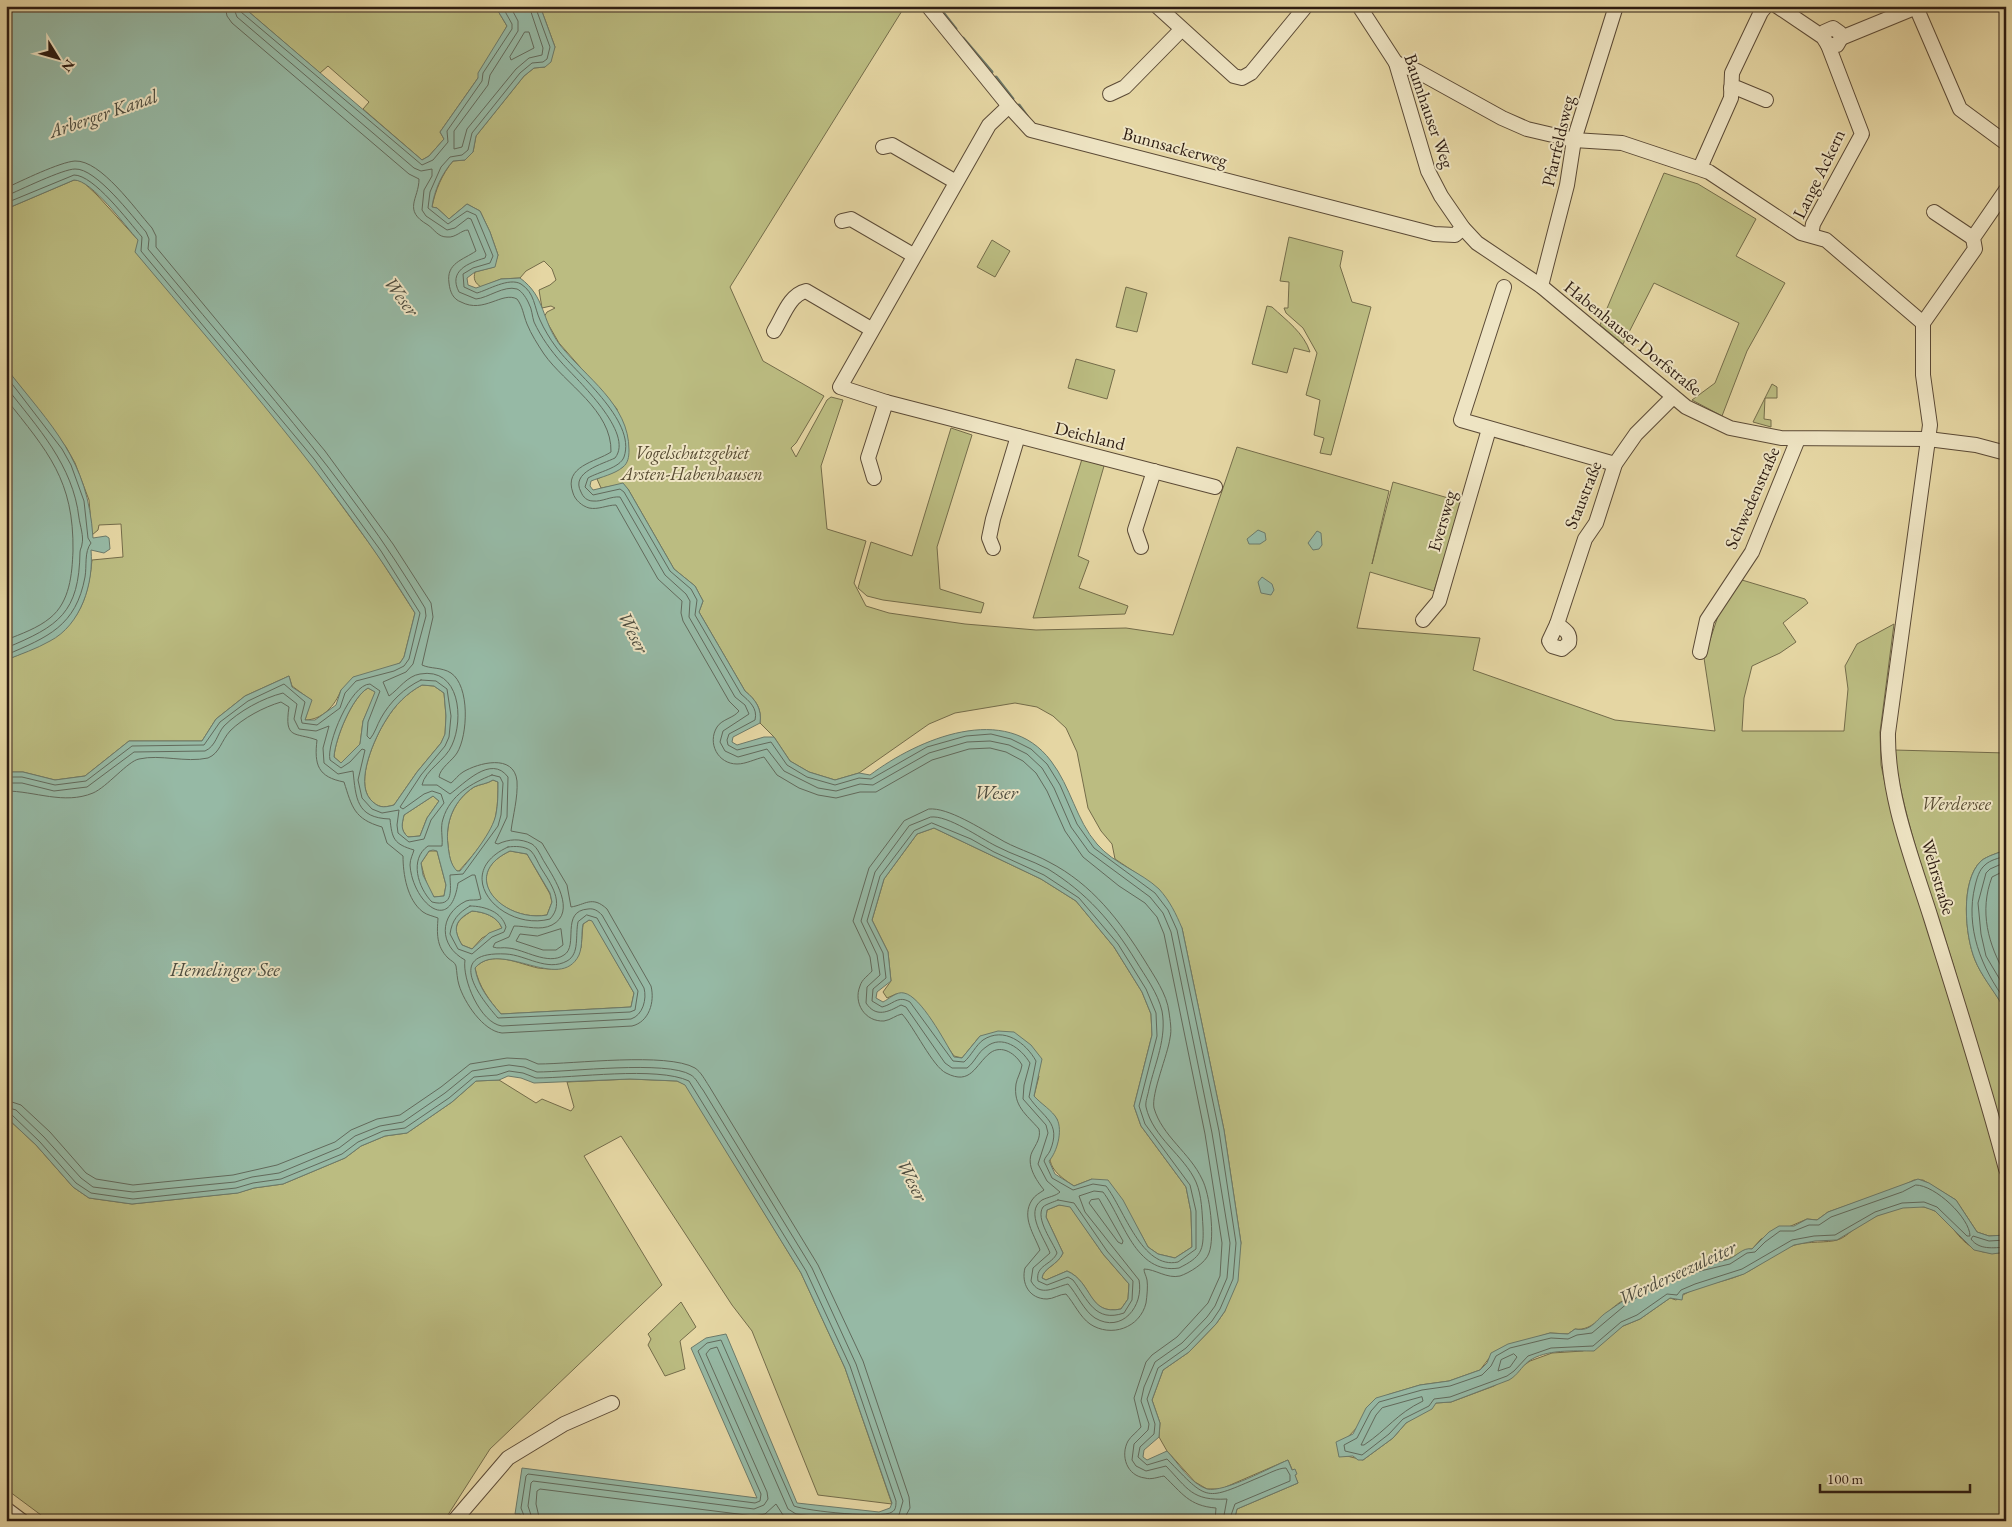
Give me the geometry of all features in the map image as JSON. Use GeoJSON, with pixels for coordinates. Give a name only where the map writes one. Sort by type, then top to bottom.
{"type":"FeatureCollection","features":[{"type":"Feature","properties":{"kind":"street","name":"Bunnsackerweg"},"geometry":{"type":"LineString","coordinates":[[928,6],[1024,125],[1039,133],[1194,170],[1434,234],[1455,234],[1463,228]]}},
{"type":"Feature","properties":{"kind":"street"},"geometry":{"type":"LineString","coordinates":[[1158,6],[1181,30],[1234,76],[1242,78],[1251,73],[1306,6]]}},
{"type":"Feature","properties":{"kind":"street","name":"Baumhauser Weg"},"geometry":{"type":"LineString","coordinates":[[1359,6],[1396,63],[1428,170],[1441,196],[1463,228]]}},
{"type":"Feature","properties":{"kind":"street","name":"Pfarrfeldsweg"},"geometry":{"type":"LineString","coordinates":[[1541,286],[1567,185],[1574,140],[1616,6]]}},
{"type":"Feature","properties":{"kind":"street"},"geometry":{"type":"LineString","coordinates":[[1700,168],[1731,98],[1732,73],[1760,12],[1766,6]]}},
{"type":"Feature","properties":{"kind":"street"},"geometry":{"type":"LineString","coordinates":[[1777,6],[1825,41]]}},
{"type":"Feature","properties":{"kind":"street"},"geometry":{"type":"LineString","coordinates":[[1825,41],[1824,32],[1832,28],[1840,33],[1841,38],[1918,7],[1960,109],[2006,143]]}},
{"type":"Feature","properties":{"kind":"street"},"geometry":{"type":"LineString","coordinates":[[1110,94],[1125,87],[1181,30]]}},
{"type":"Feature","properties":{"kind":"street","name":"Lange Ackern"},"geometry":{"type":"LineString","coordinates":[[1811,234],[1813,224],[1862,134],[1825,41]]}},
{"type":"Feature","properties":{"kind":"street"},"geometry":{"type":"LineString","coordinates":[[1396,63],[1417,71],[1502,118],[1527,129],[1574,140],[1622,143],[1700,168],[1801,233],[1811,234],[1826,240],[1923,323],[1975,249],[1972,238],[1934,212]]}},
{"type":"Feature","properties":{"kind":"street"},"geometry":{"type":"LineString","coordinates":[[1731,88],[1737,88],[1766,100]]}},
{"type":"Feature","properties":{"kind":"street","name":"Deichland"},"geometry":{"type":"LineString","coordinates":[[1008,106],[989,125],[840,387],[886,402],[1215,487]]}},
{"type":"Feature","properties":{"kind":"street"},"geometry":{"type":"LineString","coordinates":[[883,147],[892,145],[956,182]]}},
{"type":"Feature","properties":{"kind":"street"},"geometry":{"type":"LineString","coordinates":[[1972,238],[2006,190]]}},
{"type":"Feature","properties":{"kind":"street"},"geometry":{"type":"LineString","coordinates":[[842,221],[851,219],[914,255]]}},
{"type":"Feature","properties":{"kind":"street","name":"Habenhauser Dorfstraße"},"geometry":{"type":"LineString","coordinates":[[1463,228],[1477,244],[1541,286],[1672,398],[1700,416],[1730,428],[1764,435],[1798,439],[1928,439],[1976,445],[2006,453]]}},
{"type":"Feature","properties":{"kind":"street"},"geometry":{"type":"LineString","coordinates":[[1504,287],[1461,420],[1615,464]]}},
{"type":"Feature","properties":{"kind":"street"},"geometry":{"type":"LineString","coordinates":[[774,331],[792,300],[799,293],[806,291],[871,330]]}},
{"type":"Feature","properties":{"kind":"street","name":"Wehrstraße"},"geometry":{"type":"LineString","coordinates":[[1923,323],[1923,375],[1930,425],[1888,733],[1888,760],[1902,826],[1985,1088],[2006,1170]]}},
{"type":"Feature","properties":{"kind":"street","name":"Staustraße"},"geometry":{"type":"LineString","coordinates":[[1557,624],[1585,539],[1596,523],[1615,464],[1636,434],[1672,398]]}},
{"type":"Feature","properties":{"kind":"street"},"geometry":{"type":"LineString","coordinates":[[874,478],[868,458],[886,402]]}},
{"type":"Feature","properties":{"kind":"street","name":"Eversweg"},"geometry":{"type":"LineString","coordinates":[[1423,620],[1438,601],[1489,429]]}},
{"type":"Feature","properties":{"kind":"street"},"geometry":{"type":"LineString","coordinates":[[992,548],[989,538],[1018,436]]}},
{"type":"Feature","properties":{"kind":"street","name":"Schwedenstraße"},"geometry":{"type":"LineString","coordinates":[[1700,652],[1707,620],[1752,552],[1798,439]]}},
{"type":"Feature","properties":{"kind":"street"},"geometry":{"type":"LineString","coordinates":[[1141,547],[1135,530],[1154,471]]}},
{"type":"Feature","properties":{"kind":"street"},"geometry":{"type":"LineString","coordinates":[[454,1521],[508,1458],[564,1424],[612,1403]]}},
{"type":"Feature","properties":{"kind":"street"},"geometry":{"type":"LineString","coordinates":[[6,1509],[22,1521]]}},
{"type":"Feature","properties":{"kind":"green space"},"geometry":{"type":"Polygon","coordinates":[[[242,6],[495,6],[507,26],[478,78],[440,132],[444,139],[429,156],[422,160],[363,109],[369,102],[328,66],[320,73],[242,6]]]}},
{"type":"Feature","properties":{"kind":"green space","name":"Vogelschutzgebiet Arsten-Habenhausen"},"geometry":{"type":"Polygon","coordinates":[[[540,6],[905,6],[730,287],[763,361],[824,396],[796,443],[791,448],[796,457],[827,400],[831,397],[843,400],[821,466],[827,529],[866,541],[854,583],[866,606],[889,613],[965,624],[1036,630],[1126,628],[1173,635],[1237,447],[1389,491],[1372,564],[1393,482],[1462,502],[1434,591],[1370,572],[1357,628],[1480,638],[1473,670],[1615,720],[1715,731],[1704,658],[1719,613],[1742,580],[1805,599],[1808,603],[1783,623],[1796,642],[1780,653],[1752,666],[1744,698],[1742,731],[1844,731],[1848,689],[1845,666],[1857,644],[1894,624],[1880,732],[1881,765],[1892,815],[1997,1154],[2006,1195],[2006,1235],[1989,1236],[1977,1232],[1956,1200],[1923,1180],[1914,1180],[1900,1187],[1828,1212],[1817,1220],[1807,1219],[1761,1239],[1752,1249],[1745,1250],[1728,1259],[1685,1270],[1665,1278],[1619,1303],[1587,1327],[1575,1329],[1568,1334],[1550,1333],[1525,1341],[1490,1357],[1480,1370],[1449,1381],[1420,1385],[1387,1395],[1348,1437],[1343,1455],[1363,1460],[1393,1438],[1406,1423],[1436,1403],[1451,1402],[1494,1386],[1530,1361],[1552,1353],[1583,1351],[1623,1326],[1640,1319],[1670,1298],[1676,1300],[1700,1287],[1743,1274],[1788,1247],[1812,1242],[1837,1240],[1874,1217],[1899,1208],[1916,1206],[1935,1211],[1944,1218],[1966,1243],[1976,1250],[1989,1253],[2006,1252],[2006,1521],[1234,1521],[1237,1509],[1298,1483],[1288,1460],[1221,1489],[1207,1489],[1195,1482],[1167,1451],[1159,1437],[1160,1423],[1152,1400],[1163,1370],[1189,1352],[1216,1324],[1225,1311],[1241,1243],[1224,1130],[1182,928],[1142,877],[1115,859],[1112,844],[1101,831],[1088,808],[1077,752],[1066,728],[1053,716],[1037,707],[1015,703],[955,713],[929,724],[859,773],[835,780],[809,772],[790,761],[774,737],[760,723],[760,713],[757,705],[745,691],[699,612],[703,601],[695,586],[674,569],[628,489],[623,484],[601,488],[597,479],[623,467],[617,409],[559,343],[544,317],[547,312],[555,308],[551,306],[542,308],[539,290],[556,280],[552,269],[544,261],[526,271],[520,278],[501,279],[481,287],[475,281],[475,272],[494,267],[498,255],[480,211],[467,204],[449,219],[437,208],[432,207],[440,183],[453,161],[465,160],[473,152],[476,136],[524,76],[534,68],[545,67],[555,47],[540,6]]]}},
{"type":"Feature","properties":{"kind":"green space"},"geometry":{"type":"Polygon","coordinates":[[[1664,173],[1698,184],[1756,219],[1736,256],[1785,283],[1747,351],[1722,416],[1692,400],[1715,383],[1739,323],[1654,283],[1623,344],[1600,325],[1664,173]]]}},
{"type":"Feature","properties":{"kind":"green space"},"geometry":{"type":"Polygon","coordinates":[[[74,180],[81,180],[97,195],[138,240],[310,462],[377,554],[415,613],[404,657],[400,663],[341,690],[331,707],[317,718],[305,720],[311,700],[292,686],[289,676],[245,696],[216,719],[202,741],[129,741],[85,776],[55,780],[23,772],[6,772],[6,660],[42,644],[68,626],[84,600],[92,560],[123,557],[121,524],[99,525],[98,530],[92,535],[89,500],[75,463],[66,447],[6,368],[6,209],[74,180]]]}},
{"type":"Feature","properties":{"kind":"green space"},"geometry":{"type":"Polygon","coordinates":[[[1289,237],[1343,251],[1340,266],[1352,302],[1371,307],[1331,455],[1320,453],[1324,438],[1314,435],[1320,400],[1306,395],[1317,353],[1303,328],[1286,313],[1284,308],[1288,308],[1289,282],[1280,281],[1289,237]]]}},
{"type":"Feature","properties":{"kind":"green space"},"geometry":{"type":"Polygon","coordinates":[[[992,240],[1010,251],[995,277],[977,267],[992,240]]]}},
{"type":"Feature","properties":{"kind":"green space"},"geometry":{"type":"Polygon","coordinates":[[[1126,287],[1147,293],[1137,332],[1116,327],[1126,287]]]}},
{"type":"Feature","properties":{"kind":"green space"},"geometry":{"type":"Polygon","coordinates":[[[1267,306],[1272,307],[1294,327],[1304,339],[1310,352],[1294,348],[1287,373],[1252,364],[1267,306]]]}},
{"type":"Feature","properties":{"kind":"green space"},"geometry":{"type":"Polygon","coordinates":[[[1076,359],[1115,370],[1107,399],[1068,388],[1076,359]]]}},
{"type":"Feature","properties":{"kind":"green space"},"geometry":{"type":"Polygon","coordinates":[[[1772,384],[1777,387],[1777,398],[1765,398],[1772,384]]]}},
{"type":"Feature","properties":{"kind":"green space"},"geometry":{"type":"Polygon","coordinates":[[[1765,398],[1764,419],[1771,420],[1771,427],[1753,422],[1765,398]]]}},
{"type":"Feature","properties":{"kind":"green space"},"geometry":{"type":"Polygon","coordinates":[[[951,428],[972,435],[937,547],[940,589],[984,603],[981,613],[883,600],[867,596],[858,588],[871,542],[912,556],[951,428]]]}},
{"type":"Feature","properties":{"kind":"green space"},"geometry":{"type":"Polygon","coordinates":[[[1082,459],[1104,466],[1078,556],[1089,561],[1079,588],[1128,606],[1125,614],[1033,618],[1082,459]]]}},
{"type":"Feature","properties":{"kind":"green space"},"geometry":{"type":"Polygon","coordinates":[[[422,685],[434,686],[444,693],[445,735],[394,805],[378,806],[370,799],[366,791],[366,771],[372,748],[393,709],[406,696],[422,685]]]}},
{"type":"Feature","properties":{"kind":"green space"},"geometry":{"type":"Polygon","coordinates":[[[368,688],[376,692],[363,721],[360,744],[341,763],[334,757],[337,740],[350,709],[368,688]]]}},
{"type":"Feature","properties":{"kind":"green space","name":"Werdersee"},"geometry":{"type":"Polygon","coordinates":[[[1894,750],[2006,753],[2006,850],[1983,859],[1974,870],[1967,895],[1966,909],[1969,937],[1975,960],[1984,977],[2006,1008],[2006,1154],[1954,967],[1904,805],[1894,750]]]}},
{"type":"Feature","properties":{"kind":"green space"},"geometry":{"type":"Polygon","coordinates":[[[493,780],[498,782],[494,822],[481,844],[459,871],[456,871],[450,859],[447,836],[452,812],[467,792],[474,787],[493,780]]]}},
{"type":"Feature","properties":{"kind":"green space"},"geometry":{"type":"Polygon","coordinates":[[[433,796],[439,801],[427,818],[420,836],[408,837],[402,824],[404,815],[433,796]]]}},
{"type":"Feature","properties":{"kind":"green space"},"geometry":{"type":"Polygon","coordinates":[[[934,828],[1041,879],[1076,901],[1114,947],[1142,992],[1151,1014],[1152,1035],[1134,1106],[1141,1126],[1186,1187],[1191,1212],[1192,1247],[1175,1258],[1158,1254],[1148,1247],[1137,1227],[1092,1179],[1074,1186],[1063,1178],[1051,1165],[1050,1150],[1057,1119],[1034,1096],[1039,1076],[980,1036],[962,1058],[954,1056],[914,999],[896,994],[887,998],[883,992],[891,981],[888,952],[872,920],[884,879],[917,834],[934,828]]]}},
{"type":"Feature","properties":{"kind":"green space"},"geometry":{"type":"Polygon","coordinates":[[[429,851],[437,851],[446,885],[444,896],[434,897],[426,881],[421,863],[429,851]]]}},
{"type":"Feature","properties":{"kind":"green space"},"geometry":{"type":"Polygon","coordinates":[[[510,851],[527,854],[550,894],[552,902],[547,915],[531,916],[515,912],[502,905],[492,895],[487,884],[487,873],[495,861],[510,851]]]}},
{"type":"Feature","properties":{"kind":"green space"},"geometry":{"type":"Polygon","coordinates":[[[472,911],[490,915],[497,920],[502,928],[482,938],[472,949],[462,945],[456,929],[462,918],[472,911]]]}},
{"type":"Feature","properties":{"kind":"green space"},"geometry":{"type":"Polygon","coordinates":[[[592,920],[634,993],[631,1007],[501,1014],[485,993],[475,968],[489,959],[505,959],[538,968],[558,969],[581,948],[583,924],[592,920]]]}},
{"type":"Feature","properties":{"kind":"green space"},"geometry":{"type":"Polygon","coordinates":[[[630,1079],[677,1081],[686,1085],[801,1273],[845,1368],[892,1504],[818,1495],[752,1331],[732,1305],[621,1136],[584,1156],[662,1285],[490,1449],[444,1521],[49,1521],[6,1489],[6,1117],[36,1145],[73,1187],[89,1198],[132,1204],[237,1193],[254,1188],[283,1184],[345,1158],[361,1146],[385,1136],[407,1133],[452,1102],[476,1081],[499,1080],[536,1103],[542,1099],[571,1111],[574,1107],[567,1082],[630,1079]]]}},
{"type":"Feature","properties":{"kind":"green space"},"geometry":{"type":"Polygon","coordinates":[[[1059,1205],[1070,1206],[1103,1254],[1129,1284],[1128,1299],[1121,1309],[1110,1310],[1102,1308],[1091,1297],[1082,1283],[1067,1271],[1046,1280],[1042,1278],[1045,1272],[1058,1261],[1063,1253],[1046,1217],[1047,1210],[1059,1205]]]}},
{"type":"Feature","properties":{"kind":"green space"},"geometry":{"type":"Polygon","coordinates":[[[681,1302],[696,1327],[680,1341],[685,1369],[665,1376],[648,1345],[651,1339],[648,1334],[681,1302]]]}},
{"type":"Feature","properties":{"kind":"water"},"geometry":{"type":"Polygon","coordinates":[[[6,6],[242,6],[422,160],[429,156],[444,139],[440,132],[478,78],[478,73],[507,26],[495,6],[540,6],[555,47],[551,62],[545,67],[534,68],[524,76],[476,136],[473,152],[465,160],[453,161],[449,166],[439,182],[435,195],[432,207],[437,208],[449,219],[467,204],[480,211],[490,232],[498,255],[495,267],[475,272],[467,278],[468,285],[476,288],[501,279],[520,278],[535,293],[549,327],[560,345],[614,405],[622,419],[627,434],[629,450],[627,462],[616,472],[591,481],[590,486],[593,490],[623,483],[674,569],[695,586],[703,601],[699,612],[745,691],[757,705],[760,713],[760,723],[733,737],[732,742],[737,745],[764,737],[774,737],[790,761],[809,772],[835,780],[859,773],[870,775],[912,749],[936,739],[962,732],[987,730],[1010,733],[1032,743],[1051,761],[1064,782],[1084,825],[1097,844],[1111,857],[1152,883],[1166,898],[1182,928],[1224,1130],[1241,1243],[1238,1281],[1225,1311],[1216,1324],[1189,1352],[1163,1370],[1152,1400],[1160,1423],[1159,1437],[1144,1450],[1143,1457],[1147,1460],[1167,1451],[1185,1473],[1196,1483],[1207,1489],[1224,1487],[1248,1479],[1288,1460],[1292,1470],[1295,1469],[1298,1483],[1237,1509],[1234,1521],[522,1520],[520,1514],[515,1514],[522,1468],[757,1498],[691,1348],[706,1338],[726,1334],[797,1503],[879,1512],[890,1508],[892,1503],[845,1368],[801,1273],[685,1085],[677,1081],[630,1079],[534,1083],[508,1076],[499,1080],[476,1081],[452,1102],[407,1133],[385,1136],[361,1146],[345,1158],[283,1184],[254,1188],[238,1193],[132,1204],[89,1198],[73,1187],[36,1145],[6,1117],[6,772],[23,772],[55,780],[85,776],[129,741],[202,741],[216,719],[245,696],[289,676],[292,687],[312,700],[305,720],[315,720],[336,705],[341,690],[353,677],[400,663],[404,657],[415,613],[384,565],[317,472],[246,383],[135,252],[138,240],[99,195],[90,187],[74,180],[6,209],[6,6]],[[422,685],[411,692],[393,709],[377,737],[368,759],[365,781],[366,791],[373,802],[381,806],[394,805],[417,772],[441,743],[445,734],[444,693],[434,686],[422,685]],[[368,688],[356,700],[345,719],[337,740],[334,757],[341,763],[360,744],[363,721],[375,692],[368,688]],[[493,780],[474,787],[467,792],[452,812],[447,836],[451,862],[457,871],[460,871],[475,852],[494,821],[498,782],[493,780]],[[433,796],[404,815],[402,827],[408,837],[420,836],[427,818],[439,801],[433,796]],[[934,828],[917,834],[884,879],[872,920],[888,952],[891,981],[877,992],[876,998],[883,1002],[899,993],[911,996],[932,1020],[954,1057],[962,1058],[980,1036],[998,1031],[1014,1032],[1031,1045],[1042,1059],[1034,1096],[1053,1113],[1059,1124],[1058,1141],[1049,1161],[1055,1174],[1074,1186],[1092,1179],[1108,1180],[1123,1200],[1148,1247],[1158,1254],[1175,1258],[1192,1247],[1191,1212],[1186,1187],[1141,1126],[1134,1106],[1152,1035],[1151,1014],[1142,992],[1114,947],[1076,901],[1041,879],[934,828]],[[429,851],[421,863],[423,875],[434,897],[444,896],[446,885],[437,851],[429,851]],[[510,851],[495,861],[487,873],[487,884],[492,895],[502,905],[516,912],[531,916],[547,915],[552,902],[550,893],[527,854],[510,851]],[[472,911],[462,918],[457,925],[457,934],[462,945],[472,949],[489,933],[502,928],[497,920],[481,912],[472,911]],[[589,920],[583,924],[579,955],[570,966],[558,969],[544,968],[514,961],[486,960],[475,968],[476,975],[488,998],[501,1014],[631,1007],[634,993],[592,921],[589,920]],[[1059,1205],[1047,1210],[1046,1217],[1063,1253],[1058,1261],[1045,1272],[1042,1278],[1046,1280],[1067,1271],[1082,1283],[1091,1297],[1102,1308],[1110,1310],[1121,1309],[1128,1299],[1129,1284],[1103,1254],[1070,1207],[1059,1205]]]}},
{"type":"Feature","properties":{"kind":"water"},"geometry":{"type":"Polygon","coordinates":[[[6,368],[65,446],[84,486],[90,510],[93,538],[106,536],[109,538],[110,549],[104,553],[91,550],[88,589],[70,625],[50,641],[6,660],[6,368]]]}},
{"type":"Feature","properties":{"kind":"water"},"geometry":{"type":"Polygon","coordinates":[[[1258,530],[1265,533],[1266,540],[1260,544],[1249,544],[1247,539],[1258,530]]]}},
{"type":"Feature","properties":{"kind":"water"},"geometry":{"type":"Polygon","coordinates":[[[1317,531],[1321,533],[1322,545],[1319,549],[1313,550],[1308,543],[1317,531]]]}},
{"type":"Feature","properties":{"kind":"water"},"geometry":{"type":"Polygon","coordinates":[[[1262,577],[1272,584],[1274,590],[1271,595],[1261,593],[1258,582],[1262,577]]]}},
{"type":"Feature","properties":{"kind":"water","name":"Werdersee"},"geometry":{"type":"Polygon","coordinates":[[[2006,850],[2006,1008],[1987,982],[1975,960],[1969,937],[1966,909],[1967,895],[1974,870],[1983,859],[2006,850]]]}},
{"type":"Feature","properties":{"kind":"water"},"geometry":{"type":"Polygon","coordinates":[[[1918,1179],[1929,1183],[1956,1200],[1977,1232],[1989,1236],[2006,1235],[2006,1252],[1992,1254],[1974,1250],[1935,1211],[1924,1207],[1903,1208],[1877,1216],[1837,1240],[1815,1241],[1794,1245],[1744,1274],[1683,1294],[1682,1300],[1670,1298],[1640,1319],[1623,1326],[1594,1351],[1544,1354],[1529,1361],[1509,1380],[1451,1402],[1436,1403],[1432,1409],[1406,1423],[1393,1438],[1363,1460],[1358,1460],[1353,1456],[1339,1457],[1336,1442],[1353,1434],[1366,1408],[1376,1398],[1420,1385],[1449,1381],[1480,1370],[1487,1363],[1491,1353],[1508,1344],[1550,1333],[1568,1334],[1575,1329],[1585,1329],[1593,1325],[1617,1305],[1649,1286],[1671,1275],[1732,1258],[1746,1249],[1752,1249],[1769,1232],[1779,1226],[1794,1226],[1807,1219],[1817,1220],[1828,1212],[1918,1179]]]}},
{"type":"Feature","properties":{"kind":"waterway"},"geometry":{"type":"LineString","coordinates":[[938,6],[956,29]]}},
{"type":"Feature","properties":{"kind":"waterway"},"geometry":{"type":"LineString","coordinates":[[963,38],[992,72]]}},
{"type":"Feature","properties":{"kind":"waterway"},"geometry":{"type":"LineString","coordinates":[[996,77],[1013,99]]}},
{"type":"Feature","properties":{"kind":"waterway"},"geometry":{"type":"LineString","coordinates":[[1019,105],[1027,116]]}},
{"type":"Feature","properties":{"kind":"water label","name":"Arberger Kanal"},"geometry":{"type":"Point","coordinates":[103,113]}},
{"type":"Feature","properties":{"kind":"water label","name":"Weser"},"geometry":{"type":"Point","coordinates":[402,296]}},
{"type":"Feature","properties":{"kind":"water label","name":"Weser"},"geometry":{"type":"Point","coordinates":[634,632]}},
{"type":"Feature","properties":{"kind":"water label","name":"Weser"},"geometry":{"type":"Point","coordinates":[996,792]}},
{"type":"Feature","properties":{"kind":"water label","name":"Hemelinger See"},"geometry":{"type":"Point","coordinates":[225,969]}},
{"type":"Feature","properties":{"kind":"water label","name":"Weser"},"geometry":{"type":"Point","coordinates":[913,1180]}},
{"type":"Feature","properties":{"kind":"water label","name":"Werderseezuleiter"},"geometry":{"type":"Point","coordinates":[1677,1272]}}]}
